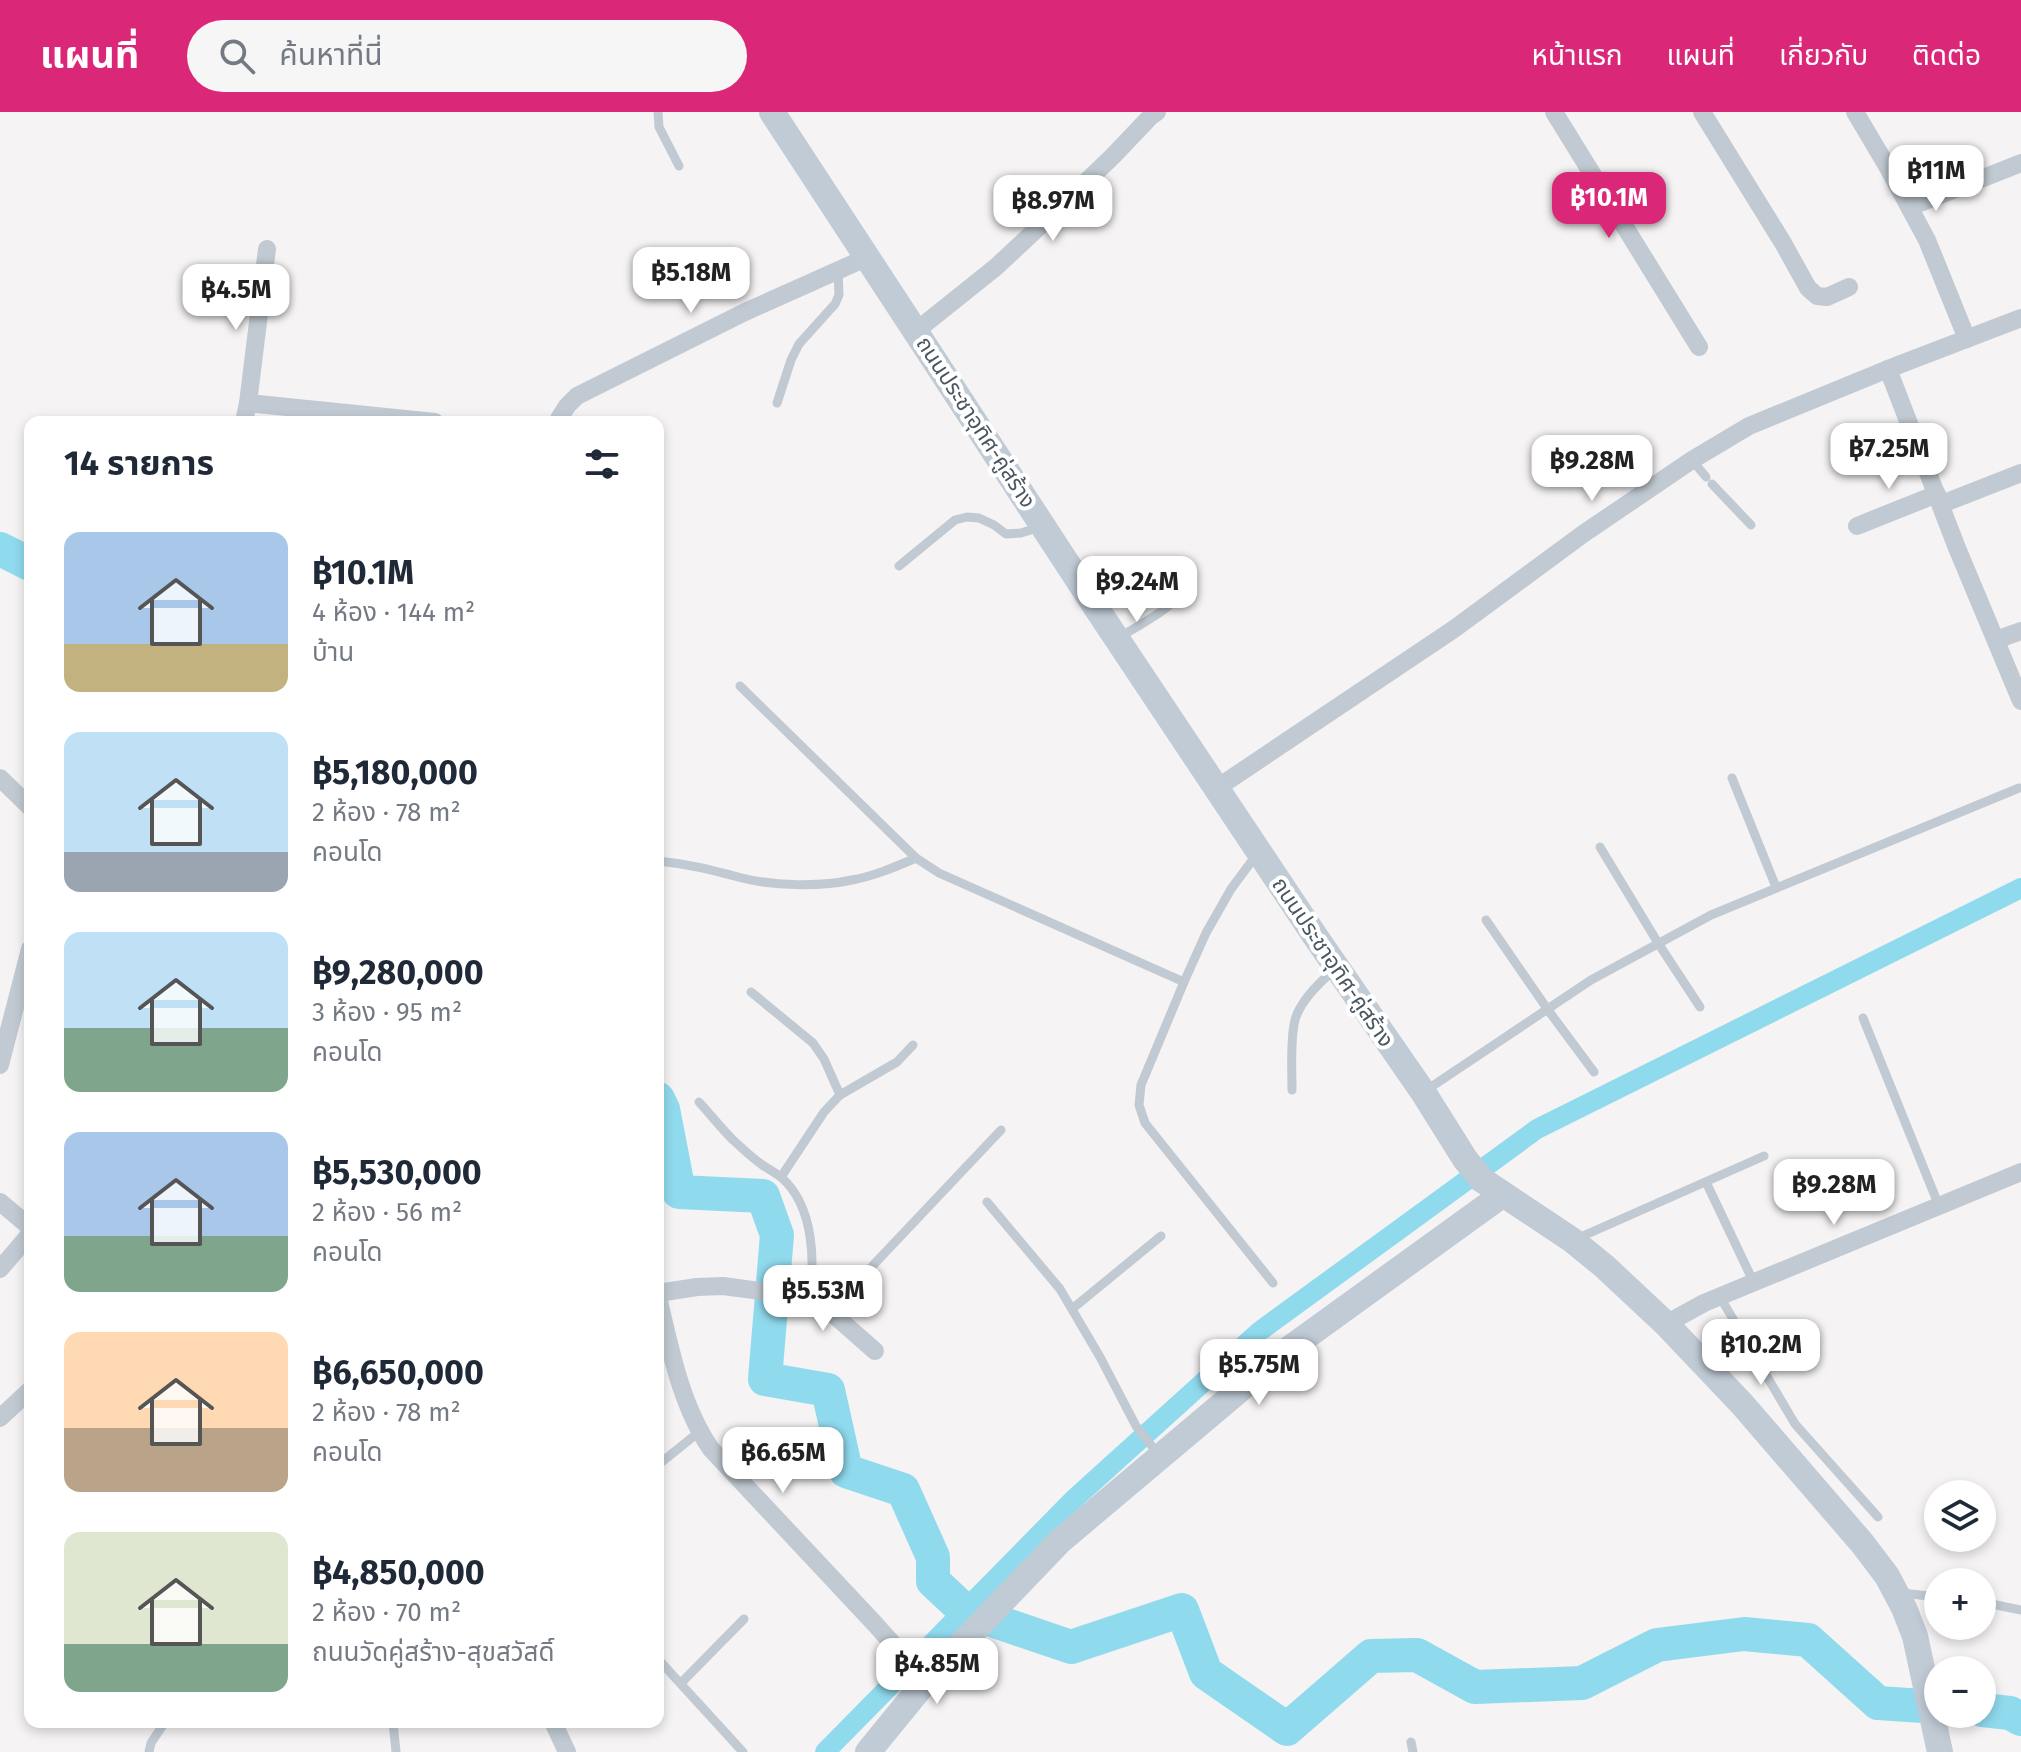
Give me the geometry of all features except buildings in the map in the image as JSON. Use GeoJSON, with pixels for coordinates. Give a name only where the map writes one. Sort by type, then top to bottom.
{"type":"FeatureCollection","features":[{"type":"Feature","properties":{"kind":"main road","name":"ถนนประชาอุทิศ-คู่สร้าง"},"geometry":{"type":"LineString","coordinates":[[772,112],[1117,638],[1465,1159],[1492,1188],[1572,1240],[1604,1266],[1666,1324],[1742,1404],[1887,1576],[1915,1636],[1938,1743]]}},
{"type":"Feature","properties":{"kind":"main road"},"geometry":{"type":"LineString","coordinates":[[868,1752],[926,1681],[972,1632],[1060,1541],[1155,1450],[1492,1188]]}},
{"type":"Feature","properties":{"kind":"street"},"geometry":{"type":"LineString","coordinates":[[1554,112],[1699,347]]}},
{"type":"Feature","properties":{"kind":"street"},"geometry":{"type":"LineString","coordinates":[[1702,112],[1808,288],[1817,296],[1827,297],[1849,287]]}},
{"type":"Feature","properties":{"kind":"street"},"geometry":{"type":"LineString","coordinates":[[1855,112],[1927,240],[1967,339]]}},
{"type":"Feature","properties":{"kind":"street"},"geometry":{"type":"LineString","coordinates":[[916,331],[1019,246],[1113,156],[1151,114]]}},
{"type":"Feature","properties":{"kind":"street"},"geometry":{"type":"LineString","coordinates":[[1910,207],[2021,163]]}},
{"type":"Feature","properties":{"kind":"street"},"geometry":{"type":"LineString","coordinates":[[245,416],[267,249]]}},
{"type":"Feature","properties":{"kind":"street"},"geometry":{"type":"LineString","coordinates":[[561,416],[577,396],[731,319],[868,257]]}},
{"type":"Feature","properties":{"kind":"street"},"geometry":{"type":"LineString","coordinates":[[1217,788],[1454,629],[1583,534],[1692,460],[1749,426],[2021,318]]}},
{"type":"Feature","properties":{"kind":"street"},"geometry":{"type":"LineString","coordinates":[[1888,369],[1957,548],[2021,701]]}},
{"type":"Feature","properties":{"kind":"street"},"geometry":{"type":"LineString","coordinates":[[248,403],[376,416]]}},
{"type":"Feature","properties":{"kind":"street"},"geometry":{"type":"LineString","coordinates":[[1857,526],[2021,473]]}},
{"type":"Feature","properties":{"kind":"street"},"geometry":{"type":"LineString","coordinates":[[1996,640],[2021,631]]}},
{"type":"Feature","properties":{"kind":"street"},"geometry":{"type":"LineString","coordinates":[[0,778],[24,801]]}},
{"type":"Feature","properties":{"kind":"street"},"geometry":{"type":"LineString","coordinates":[[0,1065],[24,972]]}},
{"type":"Feature","properties":{"kind":"street"},"geometry":{"type":"LineString","coordinates":[[1666,1324],[1720,1297],[2021,1172]]}},
{"type":"Feature","properties":{"kind":"street"},"geometry":{"type":"LineString","coordinates":[[0,1202],[24,1222]]}},
{"type":"Feature","properties":{"kind":"street"},"geometry":{"type":"LineString","coordinates":[[0,1269],[24,1241]]}},
{"type":"Feature","properties":{"kind":"street"},"geometry":{"type":"LineString","coordinates":[[664,1303],[697,1287],[723,1286],[783,1294],[833,1314],[875,1351]]}},
{"type":"Feature","properties":{"kind":"street"},"geometry":{"type":"LineString","coordinates":[[664,1323],[688,1408],[711,1449],[926,1681]]}},
{"type":"Feature","properties":{"kind":"street"},"geometry":{"type":"LineString","coordinates":[[0,1418],[24,1396]]}},
{"type":"Feature","properties":{"kind":"street"},"geometry":{"type":"LineString","coordinates":[[556,1728],[567,1752]]}},
{"type":"Feature","properties":{"kind":"lane"},"geometry":{"type":"LineString","coordinates":[[658,112],[659,127],[679,166]]}},
{"type":"Feature","properties":{"kind":"lane"},"geometry":{"type":"LineString","coordinates":[[777,403],[799,344],[835,304],[839,295],[838,271]]}},
{"type":"Feature","properties":{"kind":"lane"},"geometry":{"type":"LineString","coordinates":[[1692,460],[1751,525]]}},
{"type":"Feature","properties":{"kind":"lane"},"geometry":{"type":"LineString","coordinates":[[899,566],[955,520],[979,518],[1006,534],[1044,526]]}},
{"type":"Feature","properties":{"kind":"lane"},"geometry":{"type":"LineString","coordinates":[[1117,638],[1182,595],[1189,583]]}},
{"type":"Feature","properties":{"kind":"lane"},"geometry":{"type":"LineString","coordinates":[[740,686],[916,858],[939,873],[1184,982]]}},
{"type":"Feature","properties":{"kind":"lane"},"geometry":{"type":"LineString","coordinates":[[1732,778],[1776,887]]}},
{"type":"Feature","properties":{"kind":"lane"},"geometry":{"type":"LineString","coordinates":[[1423,1092],[1591,980],[1711,915],[2019,788]]}},
{"type":"Feature","properties":{"kind":"lane"},"geometry":{"type":"LineString","coordinates":[[1600,847],[1700,1007]]}},
{"type":"Feature","properties":{"kind":"lane"},"geometry":{"type":"LineString","coordinates":[[1259,851],[1231,889],[1206,933],[1141,1085],[1139,1105],[1145,1123],[1273,1283]]}},
{"type":"Feature","properties":{"kind":"lane"},"geometry":{"type":"LineString","coordinates":[[664,862],[798,885],[850,881],[884,872],[916,858]]}},
{"type":"Feature","properties":{"kind":"lane"},"geometry":{"type":"LineString","coordinates":[[1486,920],[1594,1072]]}},
{"type":"Feature","properties":{"kind":"lane"},"geometry":{"type":"LineString","coordinates":[[1292,1090],[1295,1018],[1314,987],[1336,968]]}},
{"type":"Feature","properties":{"kind":"lane"},"geometry":{"type":"LineString","coordinates":[[751,992],[813,1043],[840,1095]]}},
{"type":"Feature","properties":{"kind":"lane"},"geometry":{"type":"LineString","coordinates":[[1863,1018],[1939,1206]]}},
{"type":"Feature","properties":{"kind":"lane"},"geometry":{"type":"LineString","coordinates":[[781,1177],[824,1112],[840,1095],[897,1062],[913,1045]]}},
{"type":"Feature","properties":{"kind":"lane"},"geometry":{"type":"LineString","coordinates":[[699,1102],[732,1139],[781,1177],[801,1205],[809,1232],[812,1281],[808,1302]]}},
{"type":"Feature","properties":{"kind":"lane"},"geometry":{"type":"LineString","coordinates":[[833,1314],[861,1278],[1001,1130]]}},
{"type":"Feature","properties":{"kind":"lane"},"geometry":{"type":"LineString","coordinates":[[1572,1240],[1764,1156]]}},
{"type":"Feature","properties":{"kind":"lane"},"geometry":{"type":"LineString","coordinates":[[1706,1182],[1754,1283]]}},
{"type":"Feature","properties":{"kind":"lane"},"geometry":{"type":"LineString","coordinates":[[987,1202],[1060,1289],[1136,1426],[1155,1450]]}},
{"type":"Feature","properties":{"kind":"lane"},"geometry":{"type":"LineString","coordinates":[[1072,1309],[1161,1236]]}},
{"type":"Feature","properties":{"kind":"lane"},"geometry":{"type":"LineString","coordinates":[[1720,1297],[1795,1424],[1878,1517]]}},
{"type":"Feature","properties":{"kind":"lane"},"geometry":{"type":"LineString","coordinates":[[664,1460],[699,1432]]}},
{"type":"Feature","properties":{"kind":"lane"},"geometry":{"type":"LineString","coordinates":[[1896,1593],[1924,1596]]}},
{"type":"Feature","properties":{"kind":"lane"},"geometry":{"type":"LineString","coordinates":[[1996,1605],[2021,1610]]}},
{"type":"Feature","properties":{"kind":"lane"},"geometry":{"type":"LineString","coordinates":[[681,1683],[744,1619]]}},
{"type":"Feature","properties":{"kind":"lane"},"geometry":{"type":"LineString","coordinates":[[664,1665],[743,1752]]}},
{"type":"Feature","properties":{"kind":"lane"},"geometry":{"type":"LineString","coordinates":[[149,1752],[161,1728]]}},
{"type":"Feature","properties":{"kind":"lane"},"geometry":{"type":"LineString","coordinates":[[394,1728],[396,1752]]}},
{"type":"Feature","properties":{"kind":"waterway"},"geometry":{"type":"LineString","coordinates":[[0,549],[24,561]]}},
{"type":"Feature","properties":{"kind":"waterway"},"geometry":{"type":"LineString","coordinates":[[825,1752],[1073,1500],[1260,1331],[1537,1129],[2021,888]]}},
{"type":"Feature","properties":{"kind":"waterway"},"geometry":{"type":"LineString","coordinates":[[664,1114],[679,1192],[763,1196],[777,1235],[765,1379],[828,1390],[846,1471],[903,1490],[933,1557],[933,1581],[965,1611],[1071,1647],[1182,1610],[1206,1673],[1287,1729],[1371,1656],[1417,1655],[1475,1687],[1582,1683],[1657,1645],[1744,1634],[1808,1640],[1878,1703],[1924,1706]]}},
{"type":"Feature","properties":{"kind":"waterway"},"geometry":{"type":"LineString","coordinates":[[1996,1712],[2010,1713],[2021,1719]]}}]}
